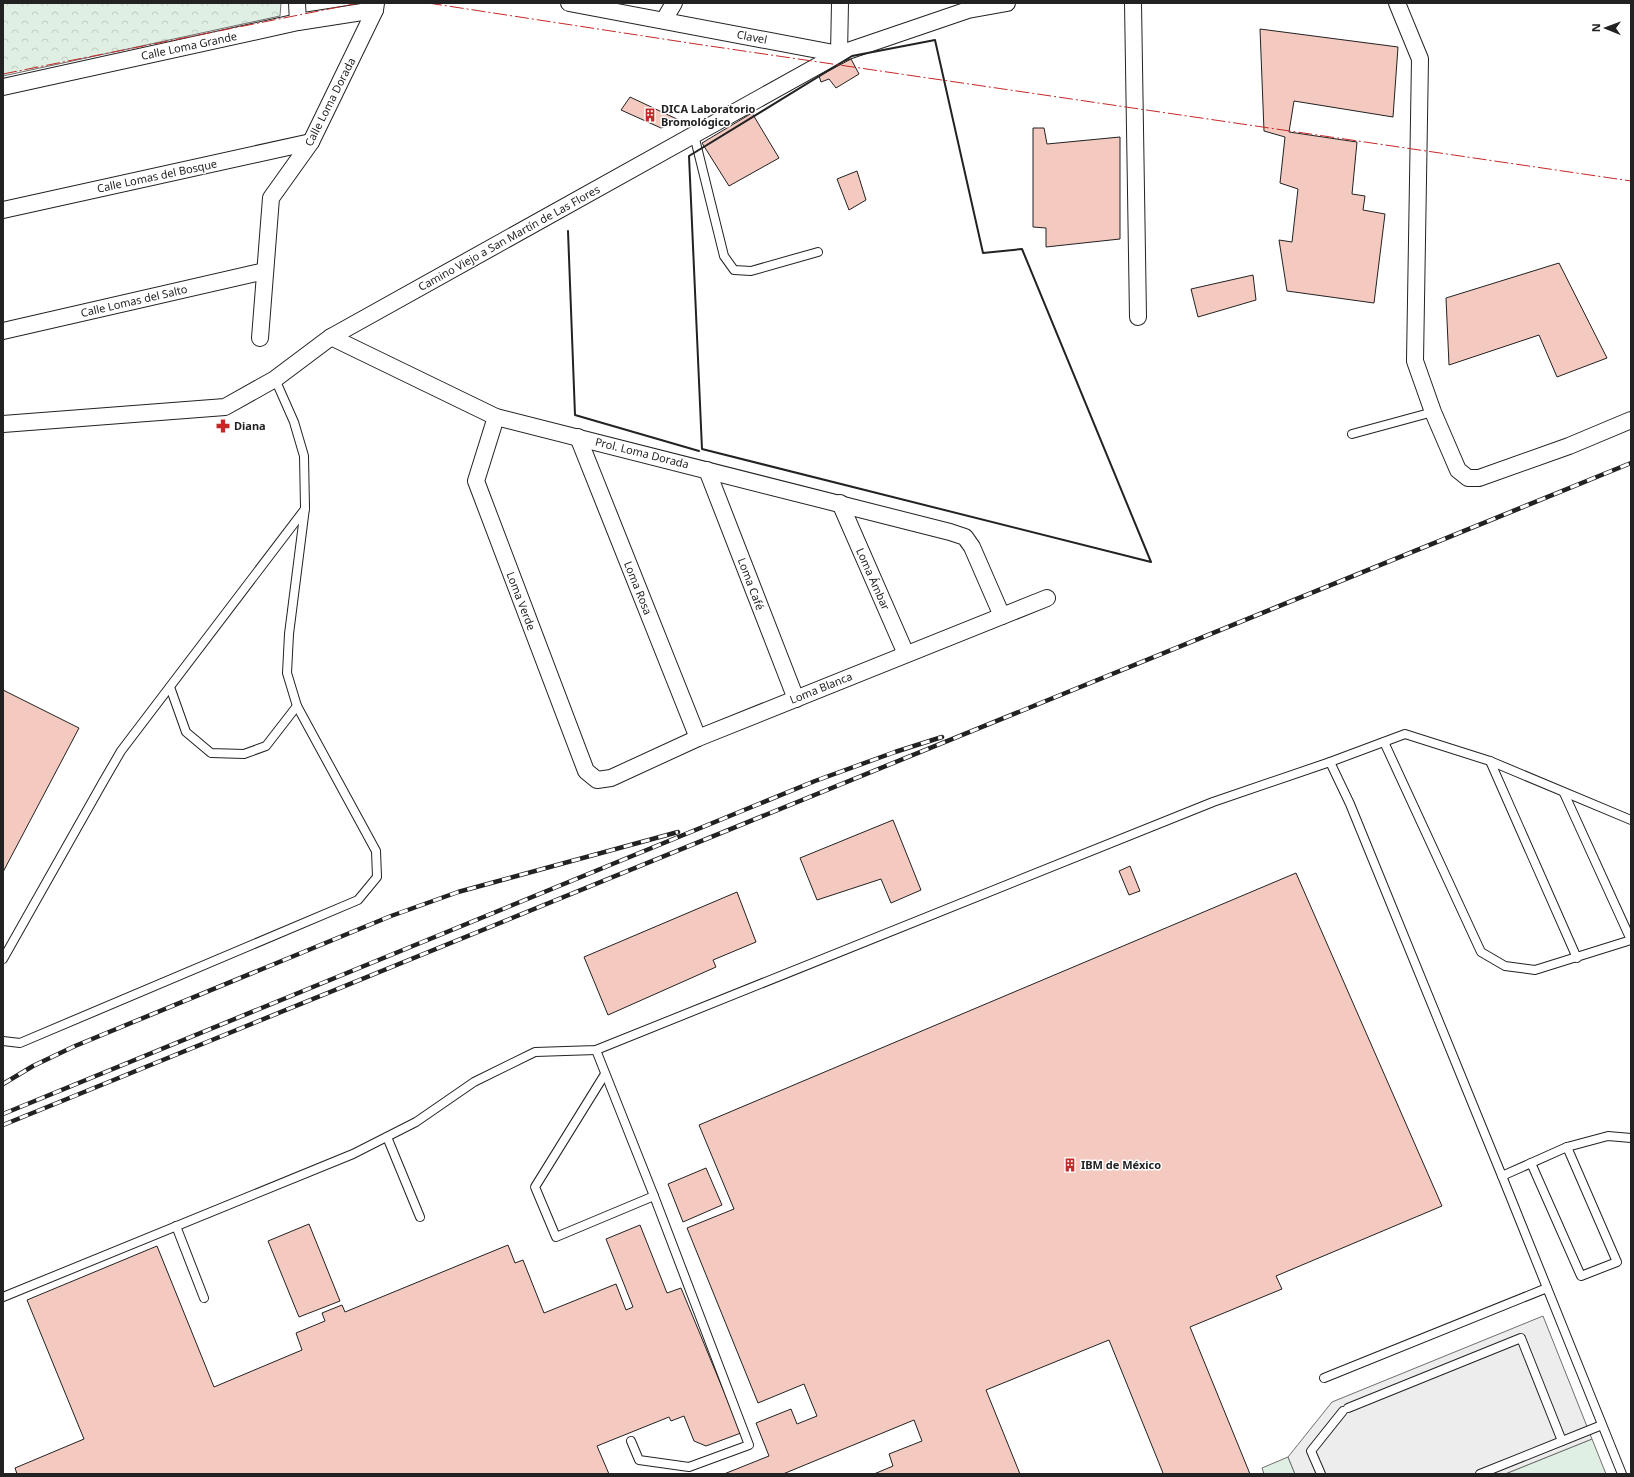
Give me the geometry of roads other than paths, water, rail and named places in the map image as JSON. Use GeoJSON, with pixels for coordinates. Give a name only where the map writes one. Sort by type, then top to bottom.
{"type":"FeatureCollection","features":[{"type":"Feature","properties":{"kind":"street"},"geometry":{"type":"LineString","coordinates":[[297,3],[298,22]]}},
{"type":"Feature","properties":{"kind":"street","name":"Clavel"},"geometry":{"type":"LineString","coordinates":[[569,3],[839,54]]}},
{"type":"Feature","properties":{"kind":"street"},"geometry":{"type":"LineString","coordinates":[[664,20],[674,3]]}},
{"type":"Feature","properties":{"kind":"street"},"geometry":{"type":"LineString","coordinates":[[839,54],[840,3]]}},
{"type":"Feature","properties":{"kind":"street","name":"Camino Viejo a San Martín de Las Flores"},"geometry":{"type":"LineString","coordinates":[[3,424],[226,407],[275,378],[331,337],[839,54],[968,7],[1007,3]]}},
{"type":"Feature","properties":{"kind":"street"},"geometry":{"type":"LineString","coordinates":[[1133,3],[1138,317]]}},
{"type":"Feature","properties":{"kind":"street"},"geometry":{"type":"LineString","coordinates":[[1397,3],[1420,59],[1415,361],[1433,412],[1458,470],[1468,478],[1479,478],[1569,446],[1631,420]]}},
{"type":"Feature","properties":{"kind":"street","name":"Calle Loma Grande"},"geometry":{"type":"LineString","coordinates":[[3,87],[298,22],[376,7]]}},
{"type":"Feature","properties":{"kind":"street","name":"Calle Loma Dorada"},"geometry":{"type":"LineString","coordinates":[[260,338],[271,198],[310,142],[376,7]]}},
{"type":"Feature","properties":{"kind":"street","name":"Calle Lomas del Bosque"},"geometry":{"type":"LineString","coordinates":[[3,210],[310,142]]}},
{"type":"Feature","properties":{"kind":"street","name":"Calle Lomas del Salto"},"geometry":{"type":"LineString","coordinates":[[3,331],[266,271]]}},
{"type":"Feature","properties":{"kind":"street","name":"Prol. Loma Dorada"},"geometry":{"type":"LineString","coordinates":[[331,337],[496,417],[840,503],[950,532],[965,538],[972,547],[1002,616]]}},
{"type":"Feature","properties":{"kind":"street","name":"Loma Verde"},"geometry":{"type":"LineString","coordinates":[[496,417],[476,481],[586,771],[597,780]]}},
{"type":"Feature","properties":{"kind":"street","name":"Loma Rosa"},"geometry":{"type":"LineString","coordinates":[[578,437],[698,738]]}},
{"type":"Feature","properties":{"kind":"street","name":"Loma Café"},"geometry":{"type":"LineString","coordinates":[[707,470],[796,699]]}},
{"type":"Feature","properties":{"kind":"street","name":"Loma Ámbar"},"geometry":{"type":"LineString","coordinates":[[840,503],[906,654]]}},
{"type":"Feature","properties":{"kind":"street","name":"Loma Blanca"},"geometry":{"type":"LineString","coordinates":[[597,780],[611,778],[698,738],[1047,598]]}},
{"type":"Feature","properties":{"kind":"lane"},"geometry":{"type":"LineString","coordinates":[[694,135],[724,256],[734,270],[751,271],[818,252]]}},
{"type":"Feature","properties":{"kind":"lane"},"geometry":{"type":"LineString","coordinates":[[3,1041],[20,1043],[358,900],[377,877],[376,851],[297,706],[287,673],[289,634],[305,508],[304,456],[294,422],[275,378]]}},
{"type":"Feature","properties":{"kind":"lane"},"geometry":{"type":"LineString","coordinates":[[1352,434],[1433,412]]}},
{"type":"Feature","properties":{"kind":"lane"},"geometry":{"type":"LineString","coordinates":[[3,959],[121,751],[305,508]]}},
{"type":"Feature","properties":{"kind":"lane"},"geometry":{"type":"LineString","coordinates":[[170,687],[186,732],[211,753],[244,754],[266,746],[297,706]]}},
{"type":"Feature","properties":{"kind":"lane"},"geometry":{"type":"LineString","coordinates":[[3,1297],[353,1154],[416,1122],[474,1082],[536,1052],[596,1050],[1213,802],[1330,762],[1405,734],[1490,761],[1631,820]]}},
{"type":"Feature","properties":{"kind":"lane"},"geometry":{"type":"LineString","coordinates":[[1384,742],[1481,952],[1505,966],[1535,970],[1631,940],[1564,793]]}},
{"type":"Feature","properties":{"kind":"lane"},"geometry":{"type":"LineString","coordinates":[[1490,761],[1577,958]]}},
{"type":"Feature","properties":{"kind":"lane"},"geometry":{"type":"LineString","coordinates":[[1330,762],[1350,804],[1622,1474]]}},
{"type":"Feature","properties":{"kind":"lane"},"geometry":{"type":"LineString","coordinates":[[596,1050],[654,1196],[749,1445],[689,1467],[639,1460],[631,1441]]}},
{"type":"Feature","properties":{"kind":"lane"},"geometry":{"type":"LineString","coordinates":[[605,1074],[535,1187],[556,1237],[654,1196]]}},
{"type":"Feature","properties":{"kind":"lane"},"geometry":{"type":"LineString","coordinates":[[1502,1176],[1567,1146],[1608,1136],[1631,1138]]}},
{"type":"Feature","properties":{"kind":"lane"},"geometry":{"type":"LineString","coordinates":[[387,1137],[420,1217]]}},
{"type":"Feature","properties":{"kind":"lane"},"geometry":{"type":"LineString","coordinates":[[1531,1163],[1581,1276],[1617,1262],[1567,1146]]}},
{"type":"Feature","properties":{"kind":"lane"},"geometry":{"type":"LineString","coordinates":[[176,1226],[204,1298]]}},
{"type":"Feature","properties":{"kind":"lane"},"geometry":{"type":"LineString","coordinates":[[1324,1378],[1547,1288]]}},
{"type":"Feature","properties":{"kind":"lane"},"geometry":{"type":"LineString","coordinates":[[1321,1474],[1311,1451],[1346,1410],[1520,1338],[1562,1441]]}},
{"type":"Feature","properties":{"kind":"lane"},"geometry":{"type":"LineString","coordinates":[[1480,1474],[1602,1425]]}},
{"type":"Feature","properties":{"kind":"railway"},"geometry":{"type":"LineString","coordinates":[[3,1125],[1631,463]]}},
{"type":"Feature","properties":{"kind":"railway"},"geometry":{"type":"LineString","coordinates":[[3,1114],[815,781],[895,752],[942,737]]}},
{"type":"Feature","properties":{"kind":"railway"},"geometry":{"type":"LineString","coordinates":[[3,1084],[33,1066],[75,1046],[391,916],[458,892],[678,832]]}},
{"type":"Feature","properties":{"kind":"place","name":"DICA Laboratorio Bromológico"},"geometry":{"type":"Point","coordinates":[650,115]}},
{"type":"Feature","properties":{"kind":"place","name":"Diana"},"geometry":{"type":"Point","coordinates":[223,426]}},
{"type":"Feature","properties":{"kind":"place","name":"IBM de México"},"geometry":{"type":"Point","coordinates":[1070,1165]}}]}
